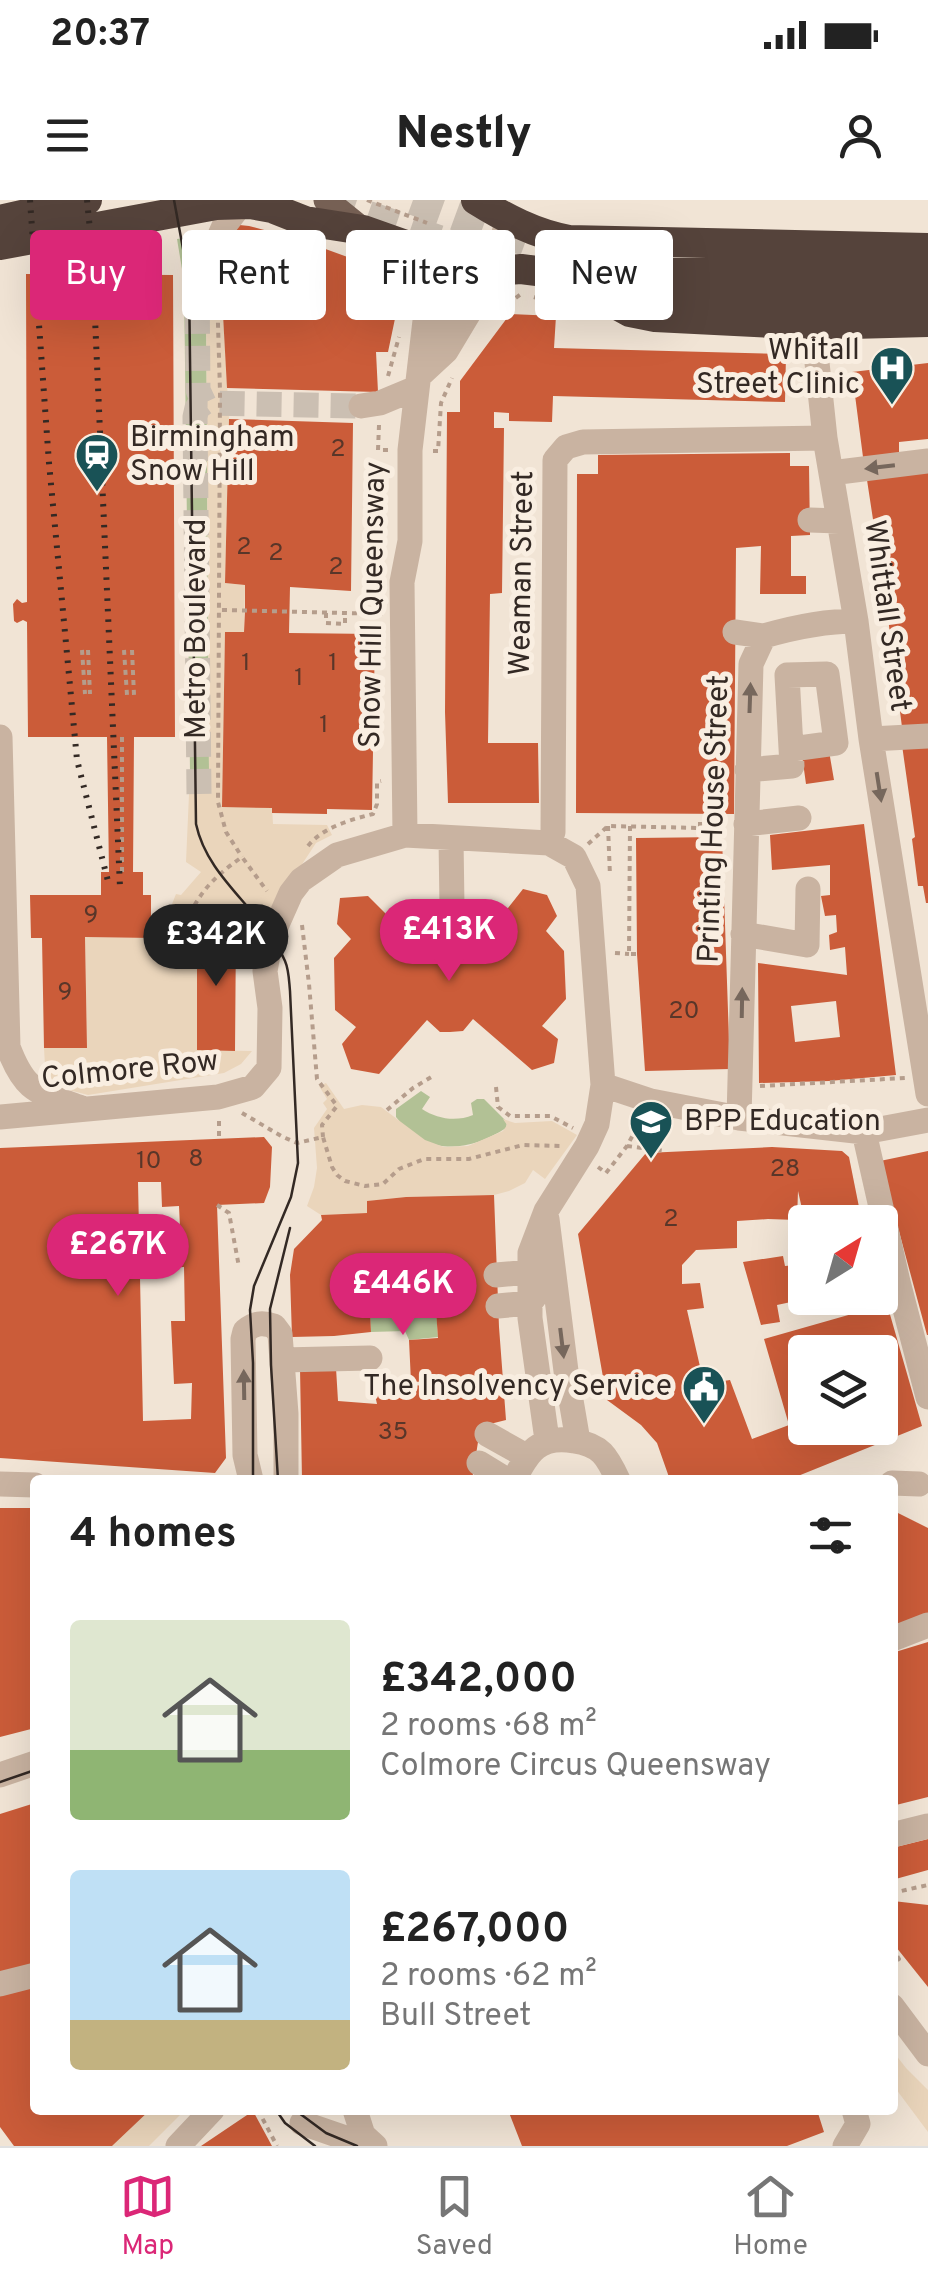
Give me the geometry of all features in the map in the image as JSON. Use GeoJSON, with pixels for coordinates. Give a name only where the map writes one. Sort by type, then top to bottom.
{"type":"FeatureCollection","features":[{"type":"Feature","properties":{"kind":"highway"},"geometry":{"type":"LineString","coordinates":[[1,239],[87,200]]}},
{"type":"Feature","properties":{"kind":"highway"},"geometry":{"type":"LineString","coordinates":[[476,200],[535,230]]}},
{"type":"Feature","properties":{"kind":"highway"},"geometry":{"type":"LineString","coordinates":[[1,239],[241,203],[272,208],[305,221],[359,228]]}},
{"type":"Feature","properties":{"kind":"highway"},"geometry":{"type":"LineString","coordinates":[[673,243],[928,248]]}},
{"type":"Feature","properties":{"kind":"highway"},"geometry":{"type":"LineString","coordinates":[[515,270],[570,275],[630,312],[656,317],[814,325],[928,322]]}},
{"type":"Feature","properties":{"kind":"highway"},"geometry":{"type":"LineString","coordinates":[[928,272],[670,282],[928,297]]}},
{"type":"Feature","properties":{"kind":"highway"},"geometry":{"type":"LineString","coordinates":[[673,315],[689,319]]}},
{"type":"Feature","properties":{"kind":"main road"},"geometry":{"type":"LineString","coordinates":[[326,200],[359,228]]}},
{"type":"Feature","properties":{"kind":"street"},"geometry":{"type":"LineString","coordinates":[[222,230],[241,203]]}},
{"type":"Feature","properties":{"kind":"street"},"geometry":{"type":"LineString","coordinates":[[505,230],[508,218]]}},
{"type":"Feature","properties":{"kind":"street","name":"Snow Hill Queensway"},"geometry":{"type":"LineString","coordinates":[[405,836],[402,582],[410,541],[410,450],[424,320]]}},
{"type":"Feature","properties":{"kind":"street"},"geometry":{"type":"LineString","coordinates":[[361,406],[380,403],[418,377],[446,351],[465,320]]}},
{"type":"Feature","properties":{"kind":"street","name":"Whittall Street"},"geometry":{"type":"LineString","coordinates":[[814,325],[825,438],[927,1085]]}},
{"type":"Feature","properties":{"kind":"street","name":"Weaman Street"},"geometry":{"type":"LineString","coordinates":[[550,843],[566,561],[555,460],[566,448],[583,442],[825,438]]}},
{"type":"Feature","properties":{"kind":"street"},"geometry":{"type":"LineString","coordinates":[[831,473],[928,461]]}},
{"type":"Feature","properties":{"kind":"street"},"geometry":{"type":"LineString","coordinates":[[810,520],[839,521]]}},
{"type":"Feature","properties":{"kind":"street"},"geometry":{"type":"LineString","coordinates":[[735,632],[764,636],[800,626],[856,621]]}},
{"type":"Feature","properties":{"kind":"street","name":"Printing House Street"},"geometry":{"type":"LineString","coordinates":[[740,1102],[744,934],[734,826],[747,770],[751,664],[764,636]]}},
{"type":"Feature","properties":{"kind":"street"},"geometry":{"type":"LineString","coordinates":[[871,739],[928,736]]}},
{"type":"Feature","properties":{"kind":"street"},"geometry":{"type":"LineString","coordinates":[[0,737],[8,1047],[18,1075],[40,1093],[83,1108]]}},
{"type":"Feature","properties":{"kind":"street"},"geometry":{"type":"LineString","coordinates":[[747,770],[792,766],[792,749]]}},
{"type":"Feature","properties":{"kind":"street"},"geometry":{"type":"LineString","coordinates":[[734,826],[799,818]]}},
{"type":"Feature","properties":{"kind":"street"},"geometry":{"type":"LineString","coordinates":[[405,836],[550,843],[574,857],[588,886],[603,1085],[597,1124],[546,1212],[530,1253],[535,1265],[530,1303],[536,1448]]}},
{"type":"Feature","properties":{"kind":"street","name":"Colmore Row"},"geometry":{"type":"LineString","coordinates":[[0,1117],[225,1095],[254,1087],[269,1068],[270,1008],[265,971],[276,924],[291,894],[301,880],[337,855],[405,836]]}},
{"type":"Feature","properties":{"kind":"street"},"geometry":{"type":"LineString","coordinates":[[450,839],[452,907]]}},
{"type":"Feature","properties":{"kind":"street"},"geometry":{"type":"LineString","coordinates":[[744,934],[807,944],[808,889]]}},
{"type":"Feature","properties":{"kind":"street"},"geometry":{"type":"LineString","coordinates":[[603,1085],[651,1101],[740,1102],[767,1122],[864,1132],[925,1117]]}},
{"type":"Feature","properties":{"kind":"street"},"geometry":{"type":"LineString","coordinates":[[864,1132],[928,1398]]}},
{"type":"Feature","properties":{"kind":"street"},"geometry":{"type":"LineString","coordinates":[[546,1212],[578,1442]]}},
{"type":"Feature","properties":{"kind":"street"},"geometry":{"type":"LineString","coordinates":[[496,1276],[535,1265]]}},
{"type":"Feature","properties":{"kind":"street"},"geometry":{"type":"LineString","coordinates":[[498,1306],[530,1303]]}},
{"type":"Feature","properties":{"kind":"street"},"geometry":{"type":"LineString","coordinates":[[250,1475],[245,1456],[243,1339],[245,1331],[264,1323],[274,1326],[280,1334],[286,1475]]}},
{"type":"Feature","properties":{"kind":"street"},"geometry":{"type":"LineString","coordinates":[[282,1360],[370,1358]]}},
{"type":"Feature","properties":{"kind":"street"},"geometry":{"type":"LineString","coordinates":[[487,1434],[536,1448]]}},
{"type":"Feature","properties":{"kind":"street"},"geometry":{"type":"LineString","coordinates":[[514,1475],[536,1448],[560,1438],[592,1444],[604,1454],[615,1475]]}},
{"type":"Feature","properties":{"kind":"street"},"geometry":{"type":"LineString","coordinates":[[479,1463],[501,1475]]}},
{"type":"Feature","properties":{"kind":"street"},"geometry":{"type":"LineString","coordinates":[[898,1483],[925,1484]]}},
{"type":"Feature","properties":{"kind":"street"},"geometry":{"type":"LineString","coordinates":[[0,1484],[30,1486]]}},
{"type":"Feature","properties":{"kind":"street"},"geometry":{"type":"LineString","coordinates":[[898,1637],[928,1625]]}},
{"type":"Feature","properties":{"kind":"street"},"geometry":{"type":"LineString","coordinates":[[0,1775],[30,1765]]}},
{"type":"Feature","properties":{"kind":"street"},"geometry":{"type":"LineString","coordinates":[[898,1834],[928,1826]]}},
{"type":"Feature","properties":{"kind":"street"},"geometry":{"type":"LineString","coordinates":[[0,1984],[30,1976]]}},
{"type":"Feature","properties":{"kind":"street"},"geometry":{"type":"LineString","coordinates":[[898,2014],[928,2054]]}},
{"type":"Feature","properties":{"kind":"street"},"geometry":{"type":"LineString","coordinates":[[178,2146],[207,2115]]}},
{"type":"Feature","properties":{"kind":"street"},"geometry":{"type":"LineString","coordinates":[[357,2115],[369,2146]]}},
{"type":"Feature","properties":{"kind":"street"},"geometry":{"type":"LineString","coordinates":[[844,2146],[858,2124],[855,2115]]}},
{"type":"Feature","properties":{"kind":"street"},"geometry":{"type":"LineString","coordinates":[[296,2116],[369,2146]]}},
{"type":"Feature","properties":{"kind":"street"},"geometry":{"type":"LineString","coordinates":[[296,2116],[330,2146]]}},
{"type":"Feature","properties":{"kind":"path"},"geometry":{"type":"LineString","coordinates":[[359,228],[427,223]]}},
{"type":"Feature","properties":{"kind":"path"},"geometry":{"type":"LineString","coordinates":[[492,321],[522,293],[535,297]]}},
{"type":"Feature","properties":{"kind":"path","name":"Metro Boulevard"},"geometry":{"type":"LineString","coordinates":[[217,320],[218,802],[226,832],[275,901]]}},
{"type":"Feature","properties":{"kind":"path"},"geometry":{"type":"LineString","coordinates":[[438,452],[442,404],[452,376]]}},
{"type":"Feature","properties":{"kind":"path"},"geometry":{"type":"LineString","coordinates":[[220,610],[402,614]]}},
{"type":"Feature","properties":{"kind":"path"},"geometry":{"type":"LineString","coordinates":[[326,613],[326,623],[346,624],[346,614]]}},
{"type":"Feature","properties":{"kind":"path"},"geometry":{"type":"LineString","coordinates":[[85,650],[88,694]]}},
{"type":"Feature","properties":{"kind":"path"},"geometry":{"type":"LineString","coordinates":[[124,650],[131,695],[132,650]]}},
{"type":"Feature","properties":{"kind":"path"},"geometry":{"type":"LineString","coordinates":[[122,737],[122,875]]}},
{"type":"Feature","properties":{"kind":"path"},"geometry":{"type":"LineString","coordinates":[[700,821],[734,826],[700,834],[700,821]]}},
{"type":"Feature","properties":{"kind":"path"},"geometry":{"type":"LineString","coordinates":[[608,826],[700,828]]}},
{"type":"Feature","properties":{"kind":"path"},"geometry":{"type":"LineString","coordinates":[[629,954],[630,826]]}},
{"type":"Feature","properties":{"kind":"path"},"geometry":{"type":"LineString","coordinates":[[181,932],[202,891],[242,857]]}},
{"type":"Feature","properties":{"kind":"path"},"geometry":{"type":"LineString","coordinates":[[304,932],[316,1079],[337,1106],[322,1125],[336,1175],[365,1186],[382,1184],[399,1169],[424,1160],[469,1159],[522,1145],[568,1146]]}},
{"type":"Feature","properties":{"kind":"path"},"geometry":{"type":"LineString","coordinates":[[613,953],[637,954]]}},
{"type":"Feature","properties":{"kind":"path"},"geometry":{"type":"LineString","coordinates":[[387,1110],[433,1076]]}},
{"type":"Feature","properties":{"kind":"path"},"geometry":{"type":"LineString","coordinates":[[740,1102],[927,1085]]}},
{"type":"Feature","properties":{"kind":"path"},"geometry":{"type":"LineString","coordinates":[[496,1086],[498,1108],[510,1116],[550,1116],[574,1128],[572,1132]]}},
{"type":"Feature","properties":{"kind":"path"},"geometry":{"type":"LineString","coordinates":[[225,1095],[238,1111],[282,1137],[297,1143],[324,1137]]}},
{"type":"Feature","properties":{"kind":"path"},"geometry":{"type":"LineString","coordinates":[[606,1173],[627,1146],[651,1101]]}},
{"type":"Feature","properties":{"kind":"path"},"geometry":{"type":"LineString","coordinates":[[627,1146],[666,1152]]}},
{"type":"Feature","properties":{"kind":"path"},"geometry":{"type":"LineString","coordinates":[[217,1205],[228,1214],[238,1267]]}},
{"type":"Feature","properties":{"kind":"path"},"geometry":{"type":"LineString","coordinates":[[898,1891],[928,1885]]}},
{"type":"Feature","properties":{"kind":"path"},"geometry":{"type":"LineString","coordinates":[[261,2115],[278,2146]]}},
{"type":"Feature","properties":{"kind":"green space"},"geometry":{"type":"Polygon","coordinates":[[[182,238],[182,269],[177,239],[182,238]]]}},
{"type":"Feature","properties":{"kind":"green space"},"geometry":{"type":"Polygon","coordinates":[[[184,320],[206,320],[209,772],[190,772],[184,320]]]}},
{"type":"Feature","properties":{"kind":"green space"},"geometry":{"type":"Polygon","coordinates":[[[421,1091],[430,1097],[422,1109],[447,1118],[473,1115],[471,1103],[484,1099],[507,1122],[506,1128],[462,1146],[421,1139],[396,1117],[396,1109],[421,1091]]]}},
{"type":"Feature","properties":{"kind":"green space"},"geometry":{"type":"Polygon","coordinates":[[[434,1284],[438,1337],[409,1340],[405,1331],[371,1332],[369,1288],[434,1284]]]}},
{"type":"Feature","properties":{"kind":"shaded area"},"geometry":{"type":"Polygon","coordinates":[[[206,320],[223,320],[229,419],[225,583],[245,585],[244,632],[225,632],[222,806],[272,808],[273,824],[327,825],[332,835],[316,843],[272,910],[258,922],[236,928],[228,905],[197,919],[197,1050],[252,1051],[241,1064],[224,1073],[88,1095],[46,1084],[44,1048],[87,1047],[85,937],[151,938],[176,894],[181,895],[201,872],[186,862],[190,772],[209,772],[206,320]]]}},
{"type":"Feature","properties":{"kind":"shaded area"},"geometry":{"type":"Polygon","coordinates":[[[326,1083],[344,1109],[362,1105],[381,1107],[425,1140],[444,1147],[468,1146],[503,1131],[507,1125],[503,1119],[515,1123],[552,1121],[577,1135],[545,1179],[533,1170],[525,1183],[509,1191],[368,1201],[367,1213],[321,1215],[307,1206],[317,1168],[314,1128],[327,1109],[323,1103],[327,1099],[319,1086],[326,1083]]]}},
{"type":"Feature","properties":{"kind":"shaded area"},"geometry":{"type":"Polygon","coordinates":[[[898,2058],[928,2090],[928,2132],[898,2092],[898,2058]]]}},
{"type":"Feature","properties":{"kind":"shaded area"},"geometry":{"type":"Polygon","coordinates":[[[145,2115],[180,2115],[149,2146],[112,2146],[145,2115]]]}},
{"type":"Feature","properties":{"kind":"building"},"geometry":{"type":"Polygon","coordinates":[[[230,224],[264,230],[225,230],[230,224]]]}},
{"type":"Feature","properties":{"kind":"building"},"geometry":{"type":"Polygon","coordinates":[[[326,249],[346,256],[346,320],[395,320],[388,352],[376,352],[378,392],[227,388],[223,320],[326,320],[326,249]]]}},
{"type":"Feature","properties":{"kind":"building"},"geometry":{"type":"Polygon","coordinates":[[[26,274],[30,274],[30,320],[162,320],[162,275],[173,275],[175,737],[134,737],[133,872],[143,872],[143,895],[151,895],[151,938],[85,937],[87,1048],[44,1048],[42,938],[31,938],[30,895],[101,895],[101,872],[109,872],[107,737],[28,737],[27,622],[14,621],[13,604],[17,599],[27,602],[26,274]]]}},
{"type":"Feature","properties":{"kind":"building"},"geometry":{"type":"Polygon","coordinates":[[[515,314],[556,320],[554,348],[786,354],[785,402],[553,396],[552,422],[509,421],[509,413],[494,412],[494,428],[504,428],[502,593],[490,594],[488,743],[538,743],[539,803],[448,803],[447,412],[460,412],[460,381],[506,320],[515,320],[515,314]]]}},
{"type":"Feature","properties":{"kind":"building","name":"Whitall Street Clinic"},"geometry":{"type":"Polygon","coordinates":[[[928,363],[928,439],[899,442],[899,454],[863,457],[852,372],[928,363]]]}},
{"type":"Feature","properties":{"kind":"building"},"geometry":{"type":"Polygon","coordinates":[[[229,419],[353,423],[351,591],[290,587],[289,633],[375,634],[372,810],[272,813],[272,808],[222,807],[225,632],[244,632],[245,611],[245,585],[225,583],[229,419]]]}},
{"type":"Feature","properties":{"kind":"building"},"geometry":{"type":"Polygon","coordinates":[[[790,453],[790,466],[809,466],[810,535],[791,536],[791,576],[806,576],[806,594],[760,594],[761,546],[736,548],[734,814],[576,813],[577,474],[598,474],[598,455],[790,453]]]}},
{"type":"Feature","properties":{"kind":"building"},"geometry":{"type":"Polygon","coordinates":[[[928,472],[928,725],[902,727],[867,480],[928,472]]]}},
{"type":"Feature","properties":{"kind":"building"},"geometry":{"type":"Polygon","coordinates":[[[928,741],[926,903],[923,886],[918,886],[902,745],[928,741]]]}},
{"type":"Feature","properties":{"kind":"building"},"geometry":{"type":"Polygon","coordinates":[[[829,751],[834,780],[806,784],[802,755],[829,751]]]}},
{"type":"Feature","properties":{"kind":"building"},"geometry":{"type":"Polygon","coordinates":[[[864,824],[896,1075],[759,1083],[758,963],[847,975],[845,947],[830,950],[829,935],[837,932],[836,915],[825,916],[821,896],[830,895],[830,865],[772,870],[770,835],[864,824]],[[836,1001],[791,1006],[795,1042],[840,1037],[836,1001]]]}},
{"type":"Feature","properties":{"kind":"building"},"geometry":{"type":"Polygon","coordinates":[[[722,837],[730,1069],[645,1071],[637,954],[636,838],[722,837]]]}},
{"type":"Feature","properties":{"kind":"building"},"geometry":{"type":"Polygon","coordinates":[[[523,889],[547,895],[557,916],[546,931],[564,951],[566,999],[542,1026],[558,1039],[554,1063],[532,1070],[473,1019],[463,1031],[450,1032],[440,1032],[427,1020],[379,1074],[351,1069],[342,1044],[356,1027],[335,1010],[334,958],[351,939],[337,924],[340,898],[368,896],[426,954],[471,955],[523,889]]]}},
{"type":"Feature","properties":{"kind":"building"},"geometry":{"type":"Polygon","coordinates":[[[197,928],[236,928],[235,1051],[197,1050],[197,928]]]}},
{"type":"Feature","properties":{"kind":"building"},"geometry":{"type":"Polygon","coordinates":[[[264,1137],[272,1147],[270,1187],[264,1203],[217,1205],[226,1458],[215,1473],[0,1458],[0,1148],[264,1137]],[[138,1182],[143,1421],[191,1419],[192,1383],[174,1384],[171,1321],[185,1321],[184,1267],[164,1268],[163,1249],[181,1249],[179,1206],[162,1207],[161,1182],[138,1182]]]}},
{"type":"Feature","properties":{"kind":"building"},"geometry":{"type":"Polygon","coordinates":[[[772,1147],[842,1151],[849,1157],[859,1205],[801,1205],[798,1191],[798,1205],[788,1205],[788,1220],[737,1221],[737,1248],[696,1250],[682,1265],[682,1284],[700,1283],[704,1308],[687,1310],[704,1384],[730,1380],[752,1439],[788,1425],[788,1445],[875,1445],[800,1475],[668,1475],[657,1443],[641,1425],[607,1400],[578,1234],[646,1153],[772,1147]]]}},
{"type":"Feature","properties":{"kind":"building"},"geometry":{"type":"Polygon","coordinates":[[[928,1151],[928,1335],[898,1228],[898,1205],[892,1205],[880,1161],[928,1151]]]}},
{"type":"Feature","properties":{"kind":"building"},"geometry":{"type":"Polygon","coordinates":[[[494,1195],[506,1420],[490,1424],[478,1442],[473,1475],[302,1475],[300,1368],[336,1368],[338,1401],[377,1404],[375,1395],[399,1397],[398,1386],[436,1385],[440,1393],[462,1390],[462,1380],[411,1382],[409,1340],[438,1338],[434,1284],[369,1288],[371,1332],[292,1337],[290,1275],[294,1249],[322,1220],[321,1215],[367,1213],[367,1201],[494,1195]]]}},
{"type":"Feature","properties":{"kind":"building"},"geometry":{"type":"Polygon","coordinates":[[[783,1256],[788,1266],[788,1303],[777,1305],[780,1322],[761,1325],[743,1262],[783,1256]]]}},
{"type":"Feature","properties":{"kind":"building"},"geometry":{"type":"Polygon","coordinates":[[[848,1315],[890,1315],[896,1335],[788,1335],[788,1422],[764,1339],[848,1315]]]}},
{"type":"Feature","properties":{"kind":"building"},"geometry":{"type":"Polygon","coordinates":[[[898,1342],[922,1426],[898,1436],[898,1342]]]}},
{"type":"Feature","properties":{"kind":"building"},"geometry":{"type":"Polygon","coordinates":[[[0,1508],[30,1508],[30,1729],[0,1737],[0,1508]]]}},
{"type":"Feature","properties":{"kind":"building"},"geometry":{"type":"Polygon","coordinates":[[[898,1513],[928,1528],[928,1615],[898,1626],[898,1513]]]}},
{"type":"Feature","properties":{"kind":"building"},"geometry":{"type":"Polygon","coordinates":[[[928,1642],[928,1797],[898,1804],[898,1651],[928,1642]]]}},
{"type":"Feature","properties":{"kind":"building"},"geometry":{"type":"Polygon","coordinates":[[[30,1805],[30,1966],[0,1973],[0,1814],[30,1805]]]}},
{"type":"Feature","properties":{"kind":"building"},"geometry":{"type":"Polygon","coordinates":[[[928,1839],[928,1870],[898,1878],[898,1846],[928,1839]]]}},
{"type":"Feature","properties":{"kind":"building"},"geometry":{"type":"Polygon","coordinates":[[[898,1902],[928,1905],[928,1987],[898,1950],[898,1902]]]}},
{"type":"Feature","properties":{"kind":"building"},"geometry":{"type":"Polygon","coordinates":[[[30,1986],[30,2115],[145,2115],[112,2146],[14,2146],[0,2127],[0,1994],[30,1986]]]}},
{"type":"Feature","properties":{"kind":"building"},"geometry":{"type":"Polygon","coordinates":[[[247,2115],[255,2115],[272,2146],[201,2146],[247,2115]]]}},
{"type":"Feature","properties":{"kind":"building"},"geometry":{"type":"Polygon","coordinates":[[[510,2115],[819,2115],[824,2132],[787,2146],[522,2146],[510,2115]]]}},
{"type":"Feature","properties":{"kind":"tunnel"},"geometry":{"type":"LineString","coordinates":[[413,200],[535,245]]}},
{"type":"Feature","properties":{"kind":"tunnel"},"geometry":{"type":"LineString","coordinates":[[325,201],[410,230]]}},
{"type":"Feature","properties":{"kind":"tunnel"},"geometry":{"type":"LineString","coordinates":[[197,320],[198,390],[204,403],[361,406]]}},
{"type":"Feature","properties":{"kind":"tunnel"},"geometry":{"type":"LineString","coordinates":[[199,794],[195,417],[197,408],[204,403]]}},
{"type":"Feature","properties":{"kind":"tram line"},"geometry":{"type":"LineString","coordinates":[[174,200],[189,281],[196,824],[212,862],[275,943],[286,964],[290,991],[298,1163],[291,1197],[254,1286],[250,1310],[253,1475]]}},
{"type":"Feature","properties":{"kind":"tram line"},"geometry":{"type":"LineString","coordinates":[[278,1475],[270,1309],[290,1228]]}},
{"type":"Feature","properties":{"kind":"tram line"},"geometry":{"type":"LineString","coordinates":[[0,1782],[30,1772]]}},
{"type":"Feature","properties":{"kind":"tram line"},"geometry":{"type":"LineString","coordinates":[[279,2115],[315,2146]]}},
{"type":"Feature","properties":{"kind":"tram line"},"geometry":{"type":"LineString","coordinates":[[302,2115],[326,2133],[357,2146]]}},
{"type":"Feature","properties":{"kind":"railway"},"geometry":{"type":"LineString","coordinates":[[30,200],[49,463],[77,760],[109,885]]}},
{"type":"Feature","properties":{"kind":"railway"},"geometry":{"type":"LineString","coordinates":[[87,200],[120,887]]}},
{"type":"Feature","properties":{"kind":"place","name":"Whitall Street Clinic"},"geometry":{"type":"Point","coordinates":[892,406]}},
{"type":"Feature","properties":{"kind":"place","name":"Birmingham Snow Hill"},"geometry":{"type":"Point","coordinates":[97,493]}},
{"type":"Feature","properties":{"kind":"place","name":"BPP Education"},"geometry":{"type":"Point","coordinates":[651,1160]}},
{"type":"Feature","properties":{"kind":"place","name":"The Insolvency Service"},"geometry":{"type":"Point","coordinates":[704,1425]}}]}
